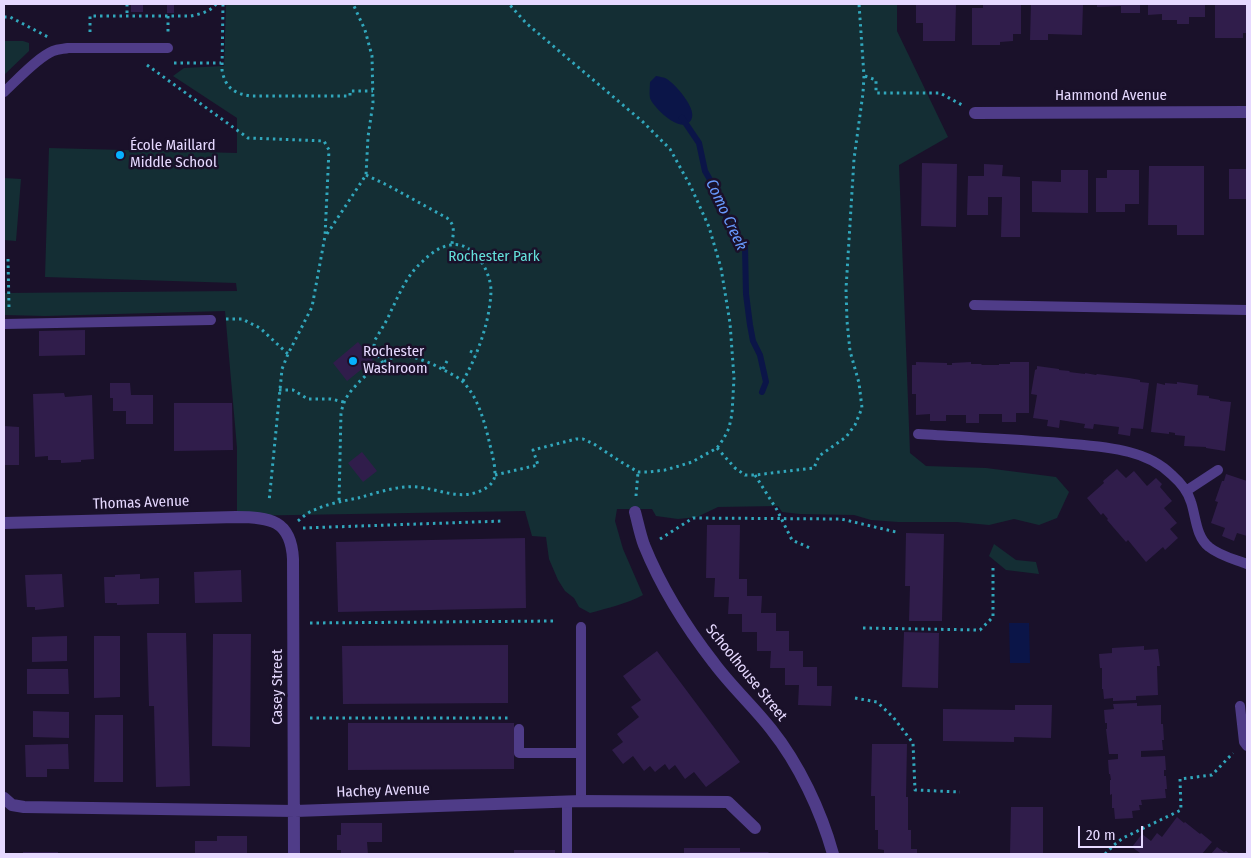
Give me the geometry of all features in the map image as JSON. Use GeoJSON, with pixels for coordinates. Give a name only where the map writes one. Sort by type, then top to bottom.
{"type":"FeatureCollection","features":[{"type":"Feature","properties":{"kind":"street","name":"Hammond Avenue"},"geometry":{"type":"LineString","coordinates":[[975,113],[1247,112]]}},
{"type":"Feature","properties":{"kind":"street","name":"Schoolhouse Street"},"geometry":{"type":"LineString","coordinates":[[635,512],[644,544],[661,582],[683,620],[714,663],[771,728],[790,756],[801,774],[817,809],[828,835],[833,854]]}},
{"type":"Feature","properties":{"kind":"street","name":"Thomas Avenue"},"geometry":{"type":"LineString","coordinates":[[4,524],[236,517],[266,519],[278,524]]}},
{"type":"Feature","properties":{"kind":"street","name":"Casey Street"},"geometry":{"type":"LineString","coordinates":[[278,524],[288,535],[293,551],[294,854]]}},
{"type":"Feature","properties":{"kind":"street","name":"Hachey Avenue"},"geometry":{"type":"LineString","coordinates":[[4,798],[12,804],[24,807],[295,811],[581,801],[728,802],[755,828]]}},
{"type":"Feature","properties":{"kind":"lane"},"geometry":{"type":"LineString","coordinates":[[4,92],[43,57],[59,49],[168,48]]}},
{"type":"Feature","properties":{"kind":"lane"},"geometry":{"type":"LineString","coordinates":[[974,305],[1247,310]]}},
{"type":"Feature","properties":{"kind":"lane"},"geometry":{"type":"LineString","coordinates":[[6,324],[210,320]]}},
{"type":"Feature","properties":{"kind":"lane"},"geometry":{"type":"LineString","coordinates":[[918,434],[1108,448],[1147,458],[1165,468],[1186,491],[1191,500],[1203,541],[1221,555],[1247,564]]}},
{"type":"Feature","properties":{"kind":"lane"},"geometry":{"type":"LineString","coordinates":[[1186,491],[1218,470]]}},
{"type":"Feature","properties":{"kind":"lane"},"geometry":{"type":"LineString","coordinates":[[581,627],[581,801]]}},
{"type":"Feature","properties":{"kind":"lane"},"geometry":{"type":"LineString","coordinates":[[1240,706],[1245,744]]}},
{"type":"Feature","properties":{"kind":"lane"},"geometry":{"type":"LineString","coordinates":[[519,728],[519,753],[582,754]]}},
{"type":"Feature","properties":{"kind":"lane"},"geometry":{"type":"LineString","coordinates":[[567,802],[567,854]]}},
{"type":"Feature","properties":{"kind":"path"},"geometry":{"type":"LineString","coordinates":[[127,4],[127,16]]}},
{"type":"Feature","properties":{"kind":"path"},"geometry":{"type":"LineString","coordinates":[[90,48],[90,16],[191,16],[204,13],[216,4]]}},
{"type":"Feature","properties":{"kind":"path"},"geometry":{"type":"LineString","coordinates":[[222,4],[223,78],[233,91],[250,96],[350,96],[350,91],[373,91]]}},
{"type":"Feature","properties":{"kind":"path"},"geometry":{"type":"LineString","coordinates":[[326,236],[366,175],[368,137],[373,103],[372,56],[365,30],[353,4]]}},
{"type":"Feature","properties":{"kind":"path"},"geometry":{"type":"LineString","coordinates":[[495,476],[538,465],[533,450],[576,438],[594,444],[638,472],[665,470],[692,462],[717,448],[729,428],[732,414],[734,378],[730,323],[721,268],[709,227],[691,187],[670,149],[636,116],[526,23],[509,4]]}},
{"type":"Feature","properties":{"kind":"path"},"geometry":{"type":"LineString","coordinates":[[717,448],[744,475],[756,476],[814,468],[818,456],[846,437],[856,426],[862,408],[859,383],[850,351],[846,289],[854,159],[864,76],[859,4]]}},
{"type":"Feature","properties":{"kind":"path"},"geometry":{"type":"LineString","coordinates":[[4,17],[10,17],[68,48]]}},
{"type":"Feature","properties":{"kind":"path"},"geometry":{"type":"LineString","coordinates":[[144,63],[248,138],[324,141],[329,150],[326,236],[312,307],[282,369],[269,502]]}},
{"type":"Feature","properties":{"kind":"path"},"geometry":{"type":"LineString","coordinates":[[864,76],[876,80],[876,94],[940,93],[975,113]]}},
{"type":"Feature","properties":{"kind":"path"},"geometry":{"type":"LineString","coordinates":[[366,175],[390,186],[447,218],[454,228],[452,244]]}},
{"type":"Feature","properties":{"kind":"path"},"geometry":{"type":"LineString","coordinates":[[383,363],[373,346],[408,278],[436,250],[452,244],[461,246],[468,249],[484,264],[491,288],[487,316],[476,354],[463,381]]}},
{"type":"Feature","properties":{"kind":"path"},"geometry":{"type":"LineString","coordinates":[[6,324],[8,259]]}},
{"type":"Feature","properties":{"kind":"path"},"geometry":{"type":"LineString","coordinates":[[482,313],[487,316]]}},
{"type":"Feature","properties":{"kind":"path"},"geometry":{"type":"LineString","coordinates":[[210,320],[242,319],[260,328],[288,354]]}},
{"type":"Feature","properties":{"kind":"path"},"geometry":{"type":"LineString","coordinates":[[470,351],[476,354]]}},
{"type":"Feature","properties":{"kind":"path"},"geometry":{"type":"LineString","coordinates":[[298,521],[313,510],[394,488],[415,486],[458,495],[469,495],[491,484],[495,476],[493,454],[472,392],[463,381],[443,369],[420,359],[399,356],[383,363],[356,385],[344,402],[341,412],[339,502]]}},
{"type":"Feature","properties":{"kind":"path"},"geometry":{"type":"LineString","coordinates":[[443,369],[447,361]]}},
{"type":"Feature","properties":{"kind":"path"},"geometry":{"type":"LineString","coordinates":[[279,390],[293,390],[308,399],[331,399],[344,402]]}},
{"type":"Feature","properties":{"kind":"path"},"geometry":{"type":"LineString","coordinates":[[635,512],[638,472]]}},
{"type":"Feature","properties":{"kind":"path"},"geometry":{"type":"LineString","coordinates":[[756,476],[792,540],[810,548]]}},
{"type":"Feature","properties":{"kind":"path"},"geometry":{"type":"LineString","coordinates":[[660,539],[693,518],[841,519],[896,532]]}},
{"type":"Feature","properties":{"kind":"path"},"geometry":{"type":"LineString","coordinates":[[303,528],[503,521]]}},
{"type":"Feature","properties":{"kind":"path"},"geometry":{"type":"LineString","coordinates":[[863,628],[980,630],[994,617],[994,567]]}},
{"type":"Feature","properties":{"kind":"path"},"geometry":{"type":"LineString","coordinates":[[310,623],[554,621]]}},
{"type":"Feature","properties":{"kind":"path"},"geometry":{"type":"LineString","coordinates":[[854,698],[877,702],[893,716],[913,743],[915,790],[960,792]]}},
{"type":"Feature","properties":{"kind":"path"},"geometry":{"type":"LineString","coordinates":[[294,717],[518,718],[519,728]]}},
{"type":"Feature","properties":{"kind":"path"},"geometry":{"type":"LineString","coordinates":[[1106,854],[1123,838],[1181,810],[1180,779],[1212,775],[1245,744]]}},
{"type":"Feature","properties":{"kind":"green space","name":"Rochester Park"},"geometry":{"type":"Polygon","coordinates":[[[226,4],[897,4],[897,31],[948,137],[899,165],[910,453],[926,466],[986,468],[1056,477],[1069,492],[1057,518],[1039,525],[1014,519],[989,525],[957,522],[898,522],[871,520],[854,515],[782,512],[778,506],[718,507],[697,517],[678,519],[656,516],[652,509],[617,509],[615,521],[623,549],[643,595],[590,613],[579,607],[574,598],[565,591],[549,559],[546,537],[532,536],[525,511],[237,516],[237,448],[225,311],[45,316],[4,315],[4,293],[237,291],[236,283],[45,277],[49,148],[237,153],[237,118],[173,76],[184,68],[224,66],[226,4]]]}},
{"type":"Feature","properties":{"kind":"green space"},"geometry":{"type":"Polygon","coordinates":[[[4,41],[23,41],[29,43],[29,51],[4,75],[4,41]]]}},
{"type":"Feature","properties":{"kind":"green space"},"geometry":{"type":"Polygon","coordinates":[[[4,178],[21,179],[16,241],[4,240],[4,178]]]}},
{"type":"Feature","properties":{"kind":"green space"},"geometry":{"type":"Polygon","coordinates":[[[994,544],[1016,560],[1036,562],[1039,574],[1006,570],[989,556],[994,544]]]}},
{"type":"Feature","properties":{"kind":"shaded area"},"geometry":{"type":"Polygon","coordinates":[[[656,76],[667,79],[687,100],[692,114],[691,120],[687,124],[682,125],[671,120],[660,112],[652,102],[650,98],[650,82],[656,76]]]}},
{"type":"Feature","properties":{"kind":"shaded area"},"geometry":{"type":"Polygon","coordinates":[[[1009,623],[1029,623],[1030,663],[1010,663],[1009,623]]]}},
{"type":"Feature","properties":{"kind":"building"},"geometry":{"type":"Polygon","coordinates":[[[131,4],[143,4],[143,12],[131,12],[131,4]]]}},
{"type":"Feature","properties":{"kind":"building"},"geometry":{"type":"Polygon","coordinates":[[[167,4],[174,4],[174,13],[167,13],[167,4]]]}},
{"type":"Feature","properties":{"kind":"building"},"geometry":{"type":"Polygon","coordinates":[[[916,4],[956,4],[955,41],[923,41],[923,23],[916,23],[916,4]]]}},
{"type":"Feature","properties":{"kind":"building"},"geometry":{"type":"Polygon","coordinates":[[[983,4],[1021,4],[1021,34],[1013,34],[1013,41],[1000,42],[1000,45],[972,45],[972,8],[983,8],[983,4]]]}},
{"type":"Feature","properties":{"kind":"building"},"geometry":{"type":"Polygon","coordinates":[[[1031,4],[1083,5],[1082,35],[1048,34],[1048,40],[1030,40],[1031,4]]]}},
{"type":"Feature","properties":{"kind":"building"},"geometry":{"type":"Polygon","coordinates":[[[1097,4],[1140,4],[1140,13],[1121,13],[1121,6],[1097,7],[1097,4]]]}},
{"type":"Feature","properties":{"kind":"building"},"geometry":{"type":"Polygon","coordinates":[[[1148,4],[1205,4],[1205,17],[1189,17],[1189,24],[1177,24],[1177,20],[1162,20],[1162,14],[1148,15],[1148,4]]]}},
{"type":"Feature","properties":{"kind":"building"},"geometry":{"type":"Polygon","coordinates":[[[1215,4],[1247,4],[1247,33],[1243,33],[1243,38],[1215,38],[1215,4]]]}},
{"type":"Feature","properties":{"kind":"building"},"geometry":{"type":"Polygon","coordinates":[[[922,163],[957,164],[956,227],[921,226],[922,163]]]}},
{"type":"Feature","properties":{"kind":"building"},"geometry":{"type":"Polygon","coordinates":[[[984,164],[1003,165],[1002,176],[1020,177],[1020,237],[1001,237],[1002,197],[988,197],[988,215],[967,215],[968,176],[984,176],[984,164]]]}},
{"type":"Feature","properties":{"kind":"building"},"geometry":{"type":"Polygon","coordinates":[[[1149,166],[1204,166],[1204,235],[1177,235],[1177,225],[1148,225],[1149,166]]]}},
{"type":"Feature","properties":{"kind":"building"},"geometry":{"type":"Polygon","coordinates":[[[1229,169],[1247,169],[1247,199],[1229,199],[1229,169]]]}},
{"type":"Feature","properties":{"kind":"building"},"geometry":{"type":"Polygon","coordinates":[[[1061,170],[1088,170],[1088,213],[1032,212],[1032,181],[1061,182],[1061,170]]]}},
{"type":"Feature","properties":{"kind":"building"},"geometry":{"type":"Polygon","coordinates":[[[1107,170],[1139,170],[1139,204],[1125,204],[1125,212],[1096,212],[1096,178],[1107,178],[1107,170]]]}},
{"type":"Feature","properties":{"kind":"building"},"geometry":{"type":"Polygon","coordinates":[[[85,330],[85,355],[39,356],[39,331],[85,330]]]}},
{"type":"Feature","properties":{"kind":"building","name":"Rochester Washroom"},"geometry":{"type":"Polygon","coordinates":[[[358,342],[373,360],[347,381],[333,363],[358,342]]]}},
{"type":"Feature","properties":{"kind":"building"},"geometry":{"type":"Polygon","coordinates":[[[916,362],[947,363],[947,365],[952,365],[952,363],[971,362],[971,364],[999,365],[1010,364],[1010,362],[1029,362],[1029,413],[1016,413],[1016,422],[1002,422],[1002,414],[979,414],[979,423],[966,423],[966,415],[946,415],[946,421],[930,421],[930,414],[916,415],[916,394],[912,394],[912,365],[916,365],[916,362]]]}},
{"type":"Feature","properties":{"kind":"building"},"geometry":{"type":"Polygon","coordinates":[[[1037,366],[1069,372],[1129,378],[1149,383],[1143,429],[1131,428],[1130,436],[1118,434],[1119,427],[1094,424],[1093,429],[1084,428],[1085,424],[1060,420],[1059,428],[1047,426],[1048,420],[1033,418],[1037,395],[1031,394],[1037,366]]]}},
{"type":"Feature","properties":{"kind":"building"},"geometry":{"type":"Polygon","coordinates":[[[1177,382],[1198,385],[1197,395],[1231,402],[1225,451],[1206,447],[1184,446],[1185,436],[1169,432],[1169,434],[1151,432],[1157,383],[1165,385],[1165,383],[1177,384],[1177,382]]]}},
{"type":"Feature","properties":{"kind":"building"},"geometry":{"type":"Polygon","coordinates":[[[110,383],[130,383],[131,395],[153,395],[153,424],[126,424],[126,411],[113,411],[113,398],[110,398],[110,383]]]}},
{"type":"Feature","properties":{"kind":"building"},"geometry":{"type":"Polygon","coordinates":[[[64,393],[65,397],[92,395],[94,459],[61,463],[61,460],[48,460],[48,456],[35,457],[33,394],[64,393]]]}},
{"type":"Feature","properties":{"kind":"building"},"geometry":{"type":"Polygon","coordinates":[[[174,403],[232,403],[233,450],[174,451],[174,403]]]}},
{"type":"Feature","properties":{"kind":"building"},"geometry":{"type":"Polygon","coordinates":[[[4,426],[19,427],[19,465],[4,465],[4,426]]]}},
{"type":"Feature","properties":{"kind":"building"},"geometry":{"type":"Polygon","coordinates":[[[362,452],[377,471],[363,482],[348,463],[362,452]]]}},
{"type":"Feature","properties":{"kind":"building"},"geometry":{"type":"Polygon","coordinates":[[[1117,469],[1126,478],[1134,471],[1147,486],[1156,478],[1162,484],[1160,487],[1172,501],[1164,508],[1177,523],[1170,529],[1178,538],[1165,550],[1163,547],[1146,562],[1128,540],[1126,542],[1103,513],[1101,515],[1087,498],[1117,469]]]}},
{"type":"Feature","properties":{"kind":"building"},"geometry":{"type":"Polygon","coordinates":[[[1226,474],[1247,481],[1247,536],[1237,533],[1234,541],[1222,536],[1225,528],[1211,523],[1218,502],[1215,501],[1226,474]]]}},
{"type":"Feature","properties":{"kind":"building"},"geometry":{"type":"Polygon","coordinates":[[[707,525],[740,525],[739,579],[747,579],[747,596],[762,596],[761,613],[776,613],[776,631],[789,631],[789,651],[803,651],[803,667],[817,667],[817,686],[832,686],[831,706],[798,705],[799,685],[785,685],[785,668],[770,668],[771,651],[757,651],[757,632],[742,632],[742,614],[728,614],[729,597],[714,597],[715,578],[706,578],[707,525]]]}},
{"type":"Feature","properties":{"kind":"building"},"geometry":{"type":"Polygon","coordinates":[[[906,533],[944,534],[942,621],[909,621],[910,586],[905,586],[906,533]]]}},
{"type":"Feature","properties":{"kind":"building"},"geometry":{"type":"Polygon","coordinates":[[[525,538],[526,608],[338,612],[336,542],[525,538]]]}},
{"type":"Feature","properties":{"kind":"building"},"geometry":{"type":"Polygon","coordinates":[[[241,570],[242,602],[195,603],[194,572],[241,570]]]}},
{"type":"Feature","properties":{"kind":"building"},"geometry":{"type":"Polygon","coordinates":[[[62,574],[64,607],[35,610],[35,607],[27,607],[25,575],[62,574]]]}},
{"type":"Feature","properties":{"kind":"building"},"geometry":{"type":"Polygon","coordinates":[[[140,574],[140,579],[159,578],[159,604],[117,605],[117,603],[105,603],[104,577],[140,574]]]}},
{"type":"Feature","properties":{"kind":"building"},"geometry":{"type":"Polygon","coordinates":[[[904,632],[939,633],[938,688],[902,687],[904,632]]]}},
{"type":"Feature","properties":{"kind":"building"},"geometry":{"type":"Polygon","coordinates":[[[147,633],[186,633],[190,786],[156,787],[154,706],[149,706],[147,633]]]}},
{"type":"Feature","properties":{"kind":"building"},"geometry":{"type":"Polygon","coordinates":[[[213,634],[251,634],[250,747],[212,746],[213,634]]]}},
{"type":"Feature","properties":{"kind":"building"},"geometry":{"type":"Polygon","coordinates":[[[67,636],[67,661],[32,662],[32,637],[67,636]]]}},
{"type":"Feature","properties":{"kind":"building"},"geometry":{"type":"Polygon","coordinates":[[[94,636],[120,636],[120,697],[94,698],[94,636]]]}},
{"type":"Feature","properties":{"kind":"building"},"geometry":{"type":"Polygon","coordinates":[[[508,645],[508,703],[343,704],[342,646],[508,645]]]}},
{"type":"Feature","properties":{"kind":"building"},"geometry":{"type":"Polygon","coordinates":[[[1144,646],[1144,650],[1158,649],[1160,666],[1157,666],[1158,695],[1136,696],[1136,700],[1113,701],[1113,698],[1104,699],[1099,654],[1112,653],[1112,648],[1144,646]]]}},
{"type":"Feature","properties":{"kind":"building"},"geometry":{"type":"Polygon","coordinates":[[[657,651],[740,762],[706,787],[694,772],[685,779],[675,765],[669,770],[665,764],[655,772],[650,766],[644,771],[633,756],[623,764],[612,750],[623,742],[617,734],[639,717],[631,707],[641,700],[623,676],[657,651]]]}},
{"type":"Feature","properties":{"kind":"building"},"geometry":{"type":"Polygon","coordinates":[[[27,669],[68,669],[69,694],[27,694],[27,669]]]}},
{"type":"Feature","properties":{"kind":"building"},"geometry":{"type":"Polygon","coordinates":[[[1137,703],[1137,706],[1161,705],[1163,750],[1141,751],[1141,757],[1165,756],[1166,798],[1141,800],[1140,810],[1132,811],[1133,818],[1115,819],[1114,808],[1112,808],[1112,794],[1110,795],[1111,780],[1108,760],[1118,759],[1118,754],[1109,754],[1107,723],[1105,723],[1104,710],[1114,709],[1113,704],[1137,703]]]}},
{"type":"Feature","properties":{"kind":"building"},"geometry":{"type":"Polygon","coordinates":[[[1015,705],[1052,705],[1051,738],[1014,737],[1014,742],[943,741],[943,709],[1015,710],[1015,705]]]}},
{"type":"Feature","properties":{"kind":"building"},"geometry":{"type":"Polygon","coordinates":[[[33,711],[69,712],[69,738],[33,737],[33,711]]]}},
{"type":"Feature","properties":{"kind":"building"},"geometry":{"type":"Polygon","coordinates":[[[95,715],[123,715],[123,782],[94,782],[95,715]]]}},
{"type":"Feature","properties":{"kind":"building"},"geometry":{"type":"Polygon","coordinates":[[[348,723],[514,723],[514,769],[348,770],[348,723]]]}},
{"type":"Feature","properties":{"kind":"building"},"geometry":{"type":"Polygon","coordinates":[[[68,744],[69,769],[47,769],[47,777],[26,777],[25,745],[68,744]]]}},
{"type":"Feature","properties":{"kind":"building"},"geometry":{"type":"Polygon","coordinates":[[[872,744],[907,744],[906,797],[908,797],[908,830],[911,830],[911,849],[917,849],[917,854],[884,854],[884,850],[878,849],[878,830],[875,830],[875,796],[871,796],[872,744]]]}},
{"type":"Feature","properties":{"kind":"building"},"geometry":{"type":"Polygon","coordinates":[[[1011,807],[1043,807],[1043,854],[1010,854],[1011,807]]]}},
{"type":"Feature","properties":{"kind":"building"},"geometry":{"type":"Polygon","coordinates":[[[1177,817],[1212,842],[1202,854],[1139,854],[1132,847],[1142,834],[1151,841],[1157,833],[1162,837],[1177,817]]]}},
{"type":"Feature","properties":{"kind":"building"},"geometry":{"type":"Polygon","coordinates":[[[341,823],[382,823],[382,842],[367,842],[368,854],[341,854],[341,850],[337,850],[337,835],[341,835],[341,823]]]}},
{"type":"Feature","properties":{"kind":"building"},"geometry":{"type":"Polygon","coordinates":[[[217,836],[247,836],[247,854],[195,854],[195,841],[217,841],[217,836]]]}},
{"type":"Feature","properties":{"kind":"building"},"geometry":{"type":"Polygon","coordinates":[[[1217,847],[1224,852],[1226,851],[1230,854],[1211,854],[1217,847]]]}},
{"type":"Feature","properties":{"kind":"building"},"geometry":{"type":"Polygon","coordinates":[[[684,848],[740,848],[740,852],[768,852],[770,854],[684,854],[684,848]]]}},
{"type":"Feature","properties":{"kind":"building"},"geometry":{"type":"Polygon","coordinates":[[[514,850],[555,850],[555,854],[514,854],[514,850]]]}},
{"type":"Feature","properties":{"kind":"building"},"geometry":{"type":"Polygon","coordinates":[[[23,852],[58,852],[58,854],[23,854],[23,852]]]}},
{"type":"Feature","properties":{"kind":"waterway","name":"Como Creek"},"geometry":{"type":"LineString","coordinates":[[682,118],[699,143],[705,171],[720,197],[729,226],[745,247],[746,294],[750,325],[753,341],[760,355],[766,382],[762,392]]}},
{"type":"Feature","properties":{"kind":"place","name":"École Maillard Middle School"},"geometry":{"type":"Point","coordinates":[120,155]}},
{"type":"Feature","properties":{"kind":"place","name":"Rochester Washroom"},"geometry":{"type":"Point","coordinates":[353,361]}}]}
